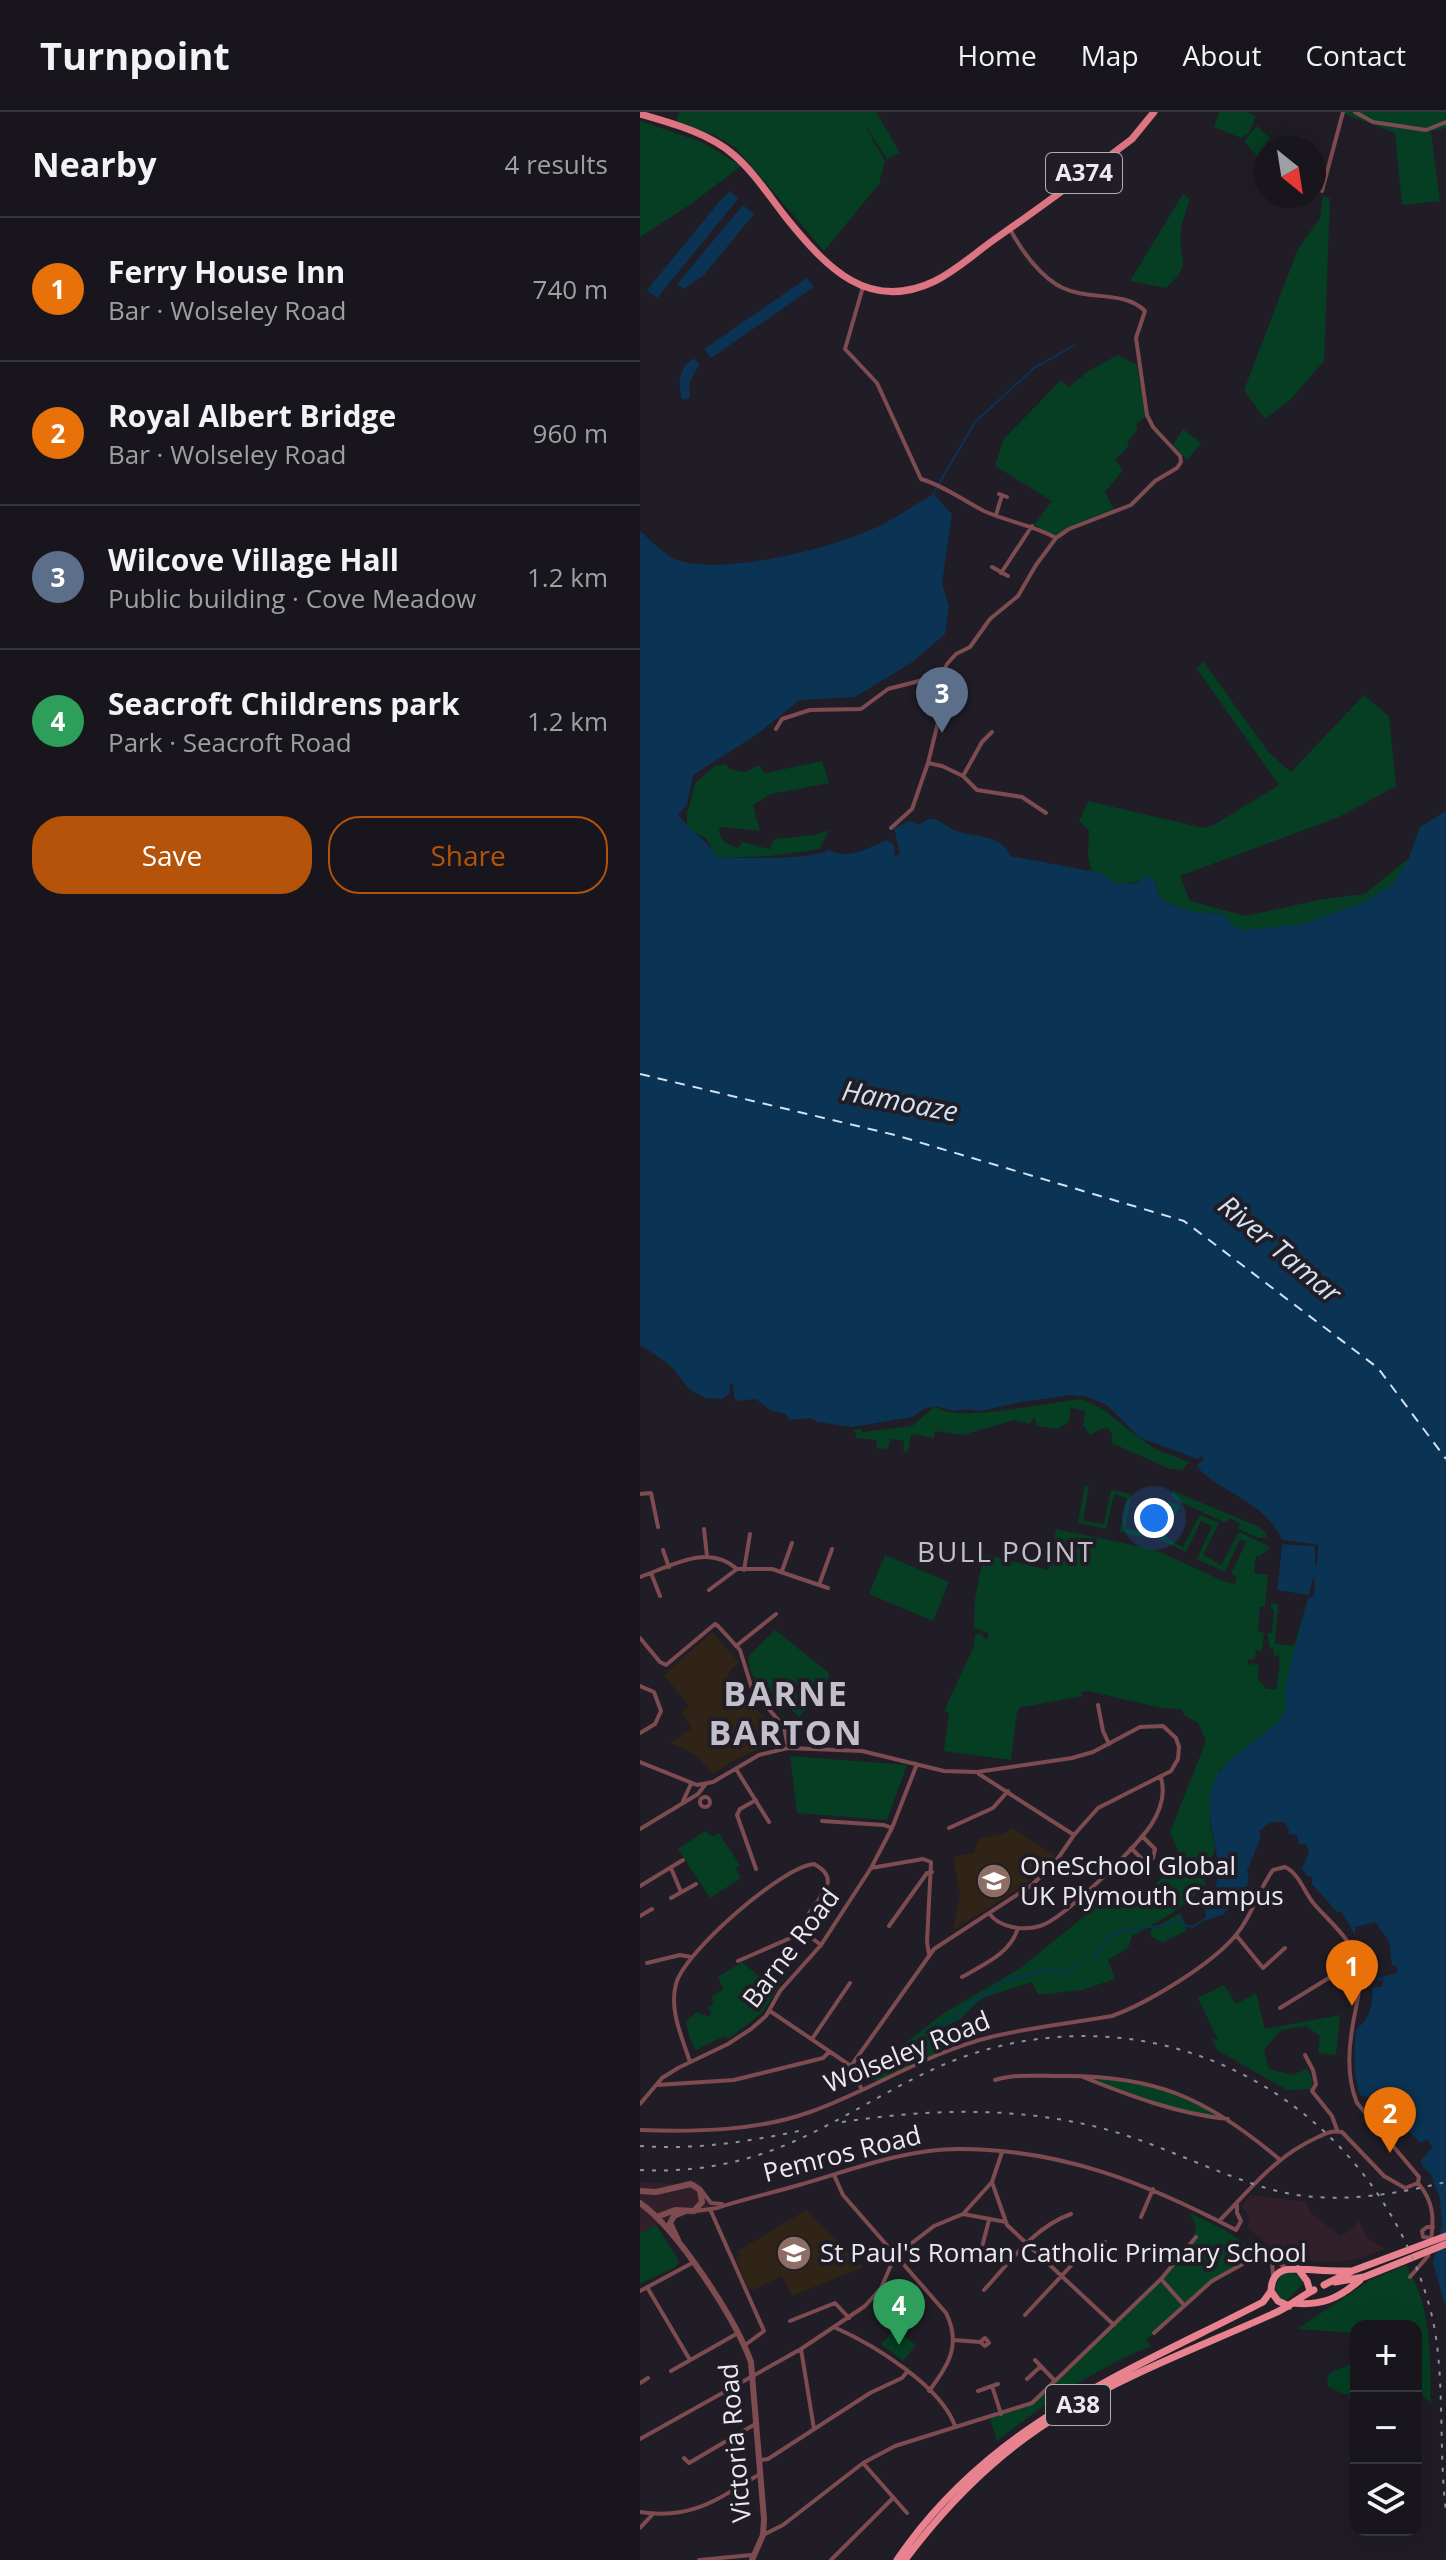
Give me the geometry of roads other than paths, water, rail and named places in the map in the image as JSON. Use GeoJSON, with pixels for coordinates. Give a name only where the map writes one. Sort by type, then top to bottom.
{"type":"FeatureCollection","features":[{"type":"Feature","properties":{"kind":"highway","name":"A38"},"geometry":{"type":"LineString","coordinates":[[905,2560],[964,2491],[1002,2457],[1047,2424],[1113,2386],[1291,2304],[1325,2302],[1380,2266],[1446,2236]]}},
{"type":"Feature","properties":{"kind":"highway","name":"A38"},"geometry":{"type":"LineString","coordinates":[[1298,2269],[1352,2271],[1380,2266],[1446,2244]]}},
{"type":"Feature","properties":{"kind":"highway"},"geometry":{"type":"LineString","coordinates":[[1287,2268],[1298,2269],[1312,2290],[1291,2304],[1278,2301],[1271,2291],[1273,2278],[1287,2268]]}},
{"type":"Feature","properties":{"kind":"highway","name":"A38"},"geometry":{"type":"LineString","coordinates":[[1352,2271],[1328,2284],[1364,2277]]}},
{"type":"Feature","properties":{"kind":"highway","name":"A38"},"geometry":{"type":"LineString","coordinates":[[897,2560],[961,2483],[1031,2425],[1095,2386],[1263,2302],[1271,2291]]}},
{"type":"Feature","properties":{"kind":"main road","name":"A374"},"geometry":{"type":"LineString","coordinates":[[640,114],[696,133],[730,151],[821,258],[846,280],[863,286],[902,291],[925,286],[959,266],[1133,138],[1154,112]]}},
{"type":"Feature","properties":{"kind":"street"},"geometry":{"type":"LineString","coordinates":[[1326,176],[1343,112]]}},
{"type":"Feature","properties":{"kind":"street"},"geometry":{"type":"LineString","coordinates":[[1355,112],[1373,122],[1426,130],[1446,122]]}},
{"type":"Feature","properties":{"kind":"street"},"geometry":{"type":"LineString","coordinates":[[891,828],[912,809],[928,763],[943,702],[942,675],[947,664],[956,654],[970,647],[990,619],[1018,596],[1056,538],[1069,529],[1131,505],[1155,481],[1177,468],[1181,459],[1153,427],[1147,415],[1136,338],[1145,311],[1136,302],[1065,289],[1046,276],[1010,229]]}},
{"type":"Feature","properties":{"kind":"street"},"geometry":{"type":"LineString","coordinates":[[863,286],[845,349],[877,383],[894,414],[921,479],[943,486],[986,512],[1032,526],[1056,538]]}},
{"type":"Feature","properties":{"kind":"street"},"geometry":{"type":"LineString","coordinates":[[996,515],[1003,495]]}},
{"type":"Feature","properties":{"kind":"street"},"geometry":{"type":"LineString","coordinates":[[1001,573],[1032,526]]}},
{"type":"Feature","properties":{"kind":"street"},"geometry":{"type":"LineString","coordinates":[[992,567],[1008,576]]}},
{"type":"Feature","properties":{"kind":"street"},"geometry":{"type":"LineString","coordinates":[[776,729],[782,719],[810,710],[861,709],[888,689],[942,675]]}},
{"type":"Feature","properties":{"kind":"street"},"geometry":{"type":"LineString","coordinates":[[963,776],[982,742],[992,732]]}},
{"type":"Feature","properties":{"kind":"street"},"geometry":{"type":"LineString","coordinates":[[928,763],[963,776],[977,790],[1022,797],[1046,813]]}},
{"type":"Feature","properties":{"kind":"street"},"geometry":{"type":"LineString","coordinates":[[640,1494],[651,1493],[658,1527]]}},
{"type":"Feature","properties":{"kind":"street"},"geometry":{"type":"LineString","coordinates":[[704,1529],[707,1556]]}},
{"type":"Feature","properties":{"kind":"street"},"geometry":{"type":"LineString","coordinates":[[743,1569],[750,1534]]}},
{"type":"Feature","properties":{"kind":"street"},"geometry":{"type":"LineString","coordinates":[[782,1571],[792,1543]]}},
{"type":"Feature","properties":{"kind":"street"},"geometry":{"type":"LineString","coordinates":[[819,1585],[832,1549]]}},
{"type":"Feature","properties":{"kind":"street"},"geometry":{"type":"LineString","coordinates":[[663,1550],[669,1567]]}},
{"type":"Feature","properties":{"kind":"street"},"geometry":{"type":"LineString","coordinates":[[640,1577],[707,1556],[720,1557],[743,1569]]}},
{"type":"Feature","properties":{"kind":"street"},"geometry":{"type":"LineString","coordinates":[[709,1590],[743,1569],[764,1568],[782,1571],[828,1588]]}},
{"type":"Feature","properties":{"kind":"street"},"geometry":{"type":"LineString","coordinates":[[651,1573],[660,1596]]}},
{"type":"Feature","properties":{"kind":"street"},"geometry":{"type":"LineString","coordinates":[[736,1646],[776,1614]]}},
{"type":"Feature","properties":{"kind":"street"},"geometry":{"type":"LineString","coordinates":[[764,1615],[768,1621]]}},
{"type":"Feature","properties":{"kind":"street"},"geometry":{"type":"LineString","coordinates":[[641,1636],[663,1665],[715,1624],[744,1659],[752,1689],[784,1727],[788,1748]]}},
{"type":"Feature","properties":{"kind":"street"},"geometry":{"type":"LineString","coordinates":[[640,1686],[654,1692],[661,1704],[661,1711],[655,1724],[640,1733]]}},
{"type":"Feature","properties":{"kind":"street"},"geometry":{"type":"LineString","coordinates":[[1098,1705],[1109,1744]]}},
{"type":"Feature","properties":{"kind":"street"},"geometry":{"type":"LineString","coordinates":[[640,1829],[688,1800],[705,1785],[759,1755],[788,1748],[862,1751],[944,1771],[977,1772],[1021,1768],[1072,1758],[1109,1744],[1140,1727],[1163,1726],[1176,1738],[1179,1747],[1175,1766],[1161,1778],[1109,1801],[1090,1815],[1045,1873],[929,1954],[851,2066]]}},
{"type":"Feature","properties":{"kind":"street"},"geometry":{"type":"LineString","coordinates":[[640,1762],[691,1784],[705,1785]]}},
{"type":"Feature","properties":{"kind":"street","name":"Barne Road"},"geometry":{"type":"LineString","coordinates":[[641,2101],[671,2072],[740,2036],[770,2011],[780,1991],[821,1945],[871,1868],[892,1828],[917,1764]]}},
{"type":"Feature","properties":{"kind":"street"},"geometry":{"type":"LineString","coordinates":[[736,1769],[769,1822]]}},
{"type":"Feature","properties":{"kind":"street"},"geometry":{"type":"LineString","coordinates":[[977,1772],[1074,1835]]}},
{"type":"Feature","properties":{"kind":"street"},"geometry":{"type":"LineString","coordinates":[[989,1913],[1000,1924],[1018,1928],[1040,1926],[1057,1917],[1131,1848],[1151,1824],[1163,1798],[1161,1778]]}},
{"type":"Feature","properties":{"kind":"street"},"geometry":{"type":"LineString","coordinates":[[682,1803],[691,1784]]}},
{"type":"Feature","properties":{"kind":"street"},"geometry":{"type":"LineString","coordinates":[[949,1828],[993,1808],[1008,1791]]}},
{"type":"Feature","properties":{"kind":"street"},"geometry":{"type":"LineString","coordinates":[[688,1800],[700,1801]]}},
{"type":"Feature","properties":{"kind":"street"},"geometry":{"type":"LineString","coordinates":[[756,1800],[740,1809],[737,1815],[756,1869]]}},
{"type":"Feature","properties":{"kind":"street"},"geometry":{"type":"LineString","coordinates":[[822,1821],[892,1828]]}},
{"type":"Feature","properties":{"kind":"street"},"geometry":{"type":"LineString","coordinates":[[1131,1848],[1144,1861],[1153,1858],[1155,1849],[1142,1836]]}},
{"type":"Feature","properties":{"kind":"street"},"geometry":{"type":"LineString","coordinates":[[871,1868],[923,1859],[931,1862],[929,1954]]}},
{"type":"Feature","properties":{"kind":"street"},"geometry":{"type":"LineString","coordinates":[[640,1886],[683,1860]]}},
{"type":"Feature","properties":{"kind":"street"},"geometry":{"type":"LineString","coordinates":[[690,2062],[677,2020],[674,1997],[677,1979],[691,1957],[749,1902],[803,1866],[814,1864],[825,1873],[828,1882],[804,1919],[804,1932]]}},
{"type":"Feature","properties":{"kind":"street","name":"Wolseley Road"},"geometry":{"type":"LineString","coordinates":[[640,2130],[692,2131],[780,2121],[827,2106],[946,2052],[991,2037],[1112,2016],[1125,2011],[1195,1969],[1236,1935],[1273,1870],[1285,1867],[1339,1930],[1358,1960]]}},
{"type":"Feature","properties":{"kind":"street"},"geometry":{"type":"LineString","coordinates":[[671,1868],[681,1892]]}},
{"type":"Feature","properties":{"kind":"street"},"geometry":{"type":"LineString","coordinates":[[889,1926],[927,1873],[932,1872]]}},
{"type":"Feature","properties":{"kind":"street"},"geometry":{"type":"LineString","coordinates":[[671,1898],[696,1884]]}},
{"type":"Feature","properties":{"kind":"street"},"geometry":{"type":"LineString","coordinates":[[640,1916],[652,1909]]}},
{"type":"Feature","properties":{"kind":"street"},"geometry":{"type":"LineString","coordinates":[[962,1977],[1012,1944],[1018,1928]]}},
{"type":"Feature","properties":{"kind":"street"},"geometry":{"type":"LineString","coordinates":[[804,1932],[821,1945]]}},
{"type":"Feature","properties":{"kind":"street"},"geometry":{"type":"LineString","coordinates":[[738,1961],[804,1932]]}},
{"type":"Feature","properties":{"kind":"street"},"geometry":{"type":"LineString","coordinates":[[1236,1935],[1263,1968],[1285,1948]]}},
{"type":"Feature","properties":{"kind":"street"},"geometry":{"type":"LineString","coordinates":[[651,1960],[680,1955],[691,1957]]}},
{"type":"Feature","properties":{"kind":"street"},"geometry":{"type":"LineString","coordinates":[[1280,2008],[1358,1960]]}},
{"type":"Feature","properties":{"kind":"street"},"geometry":{"type":"LineString","coordinates":[[1358,1960],[1359,2003],[1352,2029],[1352,2089],[1357,2103],[1416,2171],[1418,2183]]}},
{"type":"Feature","properties":{"kind":"street"},"geometry":{"type":"LineString","coordinates":[[812,2039],[850,1983]]}},
{"type":"Feature","properties":{"kind":"street"},"geometry":{"type":"LineString","coordinates":[[770,2011],[851,2066],[862,2090]]}},
{"type":"Feature","properties":{"kind":"street"},"geometry":{"type":"LineString","coordinates":[[656,2085],[729,2081],[823,2058],[829,2052]]}},
{"type":"Feature","properties":{"kind":"street"},"geometry":{"type":"LineString","coordinates":[[1305,2055],[1316,2084],[1312,2091],[1332,2116],[1334,2130]]}},
{"type":"Feature","properties":{"kind":"street"},"geometry":{"type":"LineString","coordinates":[[995,2080],[1079,2075],[1155,2085],[1197,2101],[1230,2119],[1279,2159]]}},
{"type":"Feature","properties":{"kind":"street"},"geometry":{"type":"LineString","coordinates":[[1079,2075],[1117,2091],[1192,2113],[1230,2119]]}},
{"type":"Feature","properties":{"kind":"street"},"geometry":{"type":"LineString","coordinates":[[1117,2091],[1115,2083],[1120,2078]]}},
{"type":"Feature","properties":{"kind":"street"},"geometry":{"type":"LineString","coordinates":[[1192,2113],[1198,2108],[1197,2101]]}},
{"type":"Feature","properties":{"kind":"street"},"geometry":{"type":"LineString","coordinates":[[1219,2221],[1279,2159],[1294,2148],[1334,2130],[1342,2132],[1384,2176],[1405,2188],[1418,2183]]}},
{"type":"Feature","properties":{"kind":"street","name":"Pemros Road"},"geometry":{"type":"LineString","coordinates":[[655,2213],[710,2209],[914,2154],[959,2149],[1072,2162],[1111,2172],[1236,2230],[1241,2221],[1237,2213]]}},
{"type":"Feature","properties":{"kind":"street"},"geometry":{"type":"LineString","coordinates":[[640,2439],[801,2349],[849,2318],[875,2297],[895,2256],[934,2226],[963,2214],[992,2182],[1002,2152]]}},
{"type":"Feature","properties":{"kind":"street"},"geometry":{"type":"LineString","coordinates":[[834,2175],[843,2195],[946,2313],[954,2340],[943,2372],[929,2391]]}},
{"type":"Feature","properties":{"kind":"street"},"geometry":{"type":"LineString","coordinates":[[992,2182],[1006,2222],[1114,2325]]}},
{"type":"Feature","properties":{"kind":"street"},"geometry":{"type":"LineString","coordinates":[[1410,2277],[1428,2256],[1433,2227],[1430,2197],[1418,2183]]}},
{"type":"Feature","properties":{"kind":"street","name":"Pemros Road"},"geometry":{"type":"LineString","coordinates":[[656,2192],[691,2184],[711,2203],[732,2203]]}},
{"type":"Feature","properties":{"kind":"street"},"geometry":{"type":"LineString","coordinates":[[1141,2217],[1153,2189]]}},
{"type":"Feature","properties":{"kind":"street"},"geometry":{"type":"LineString","coordinates":[[679,2243],[670,2221],[702,2202],[700,2190]]}},
{"type":"Feature","properties":{"kind":"street"},"geometry":{"type":"LineString","coordinates":[[640,2191],[656,2192],[648,2205],[655,2213]]}},
{"type":"Feature","properties":{"kind":"street"},"geometry":{"type":"LineString","coordinates":[[1226,2214],[1237,2213],[1237,2202]]}},
{"type":"Feature","properties":{"kind":"street"},"geometry":{"type":"LineString","coordinates":[[640,2203],[655,2213]]}},
{"type":"Feature","properties":{"kind":"street"},"geometry":{"type":"LineString","coordinates":[[710,2209],[764,2331],[745,2345]]}},
{"type":"Feature","properties":{"kind":"street","name":"Victoria Road"},"geometry":{"type":"LineString","coordinates":[[655,2213],[694,2262],[745,2345],[752,2376],[762,2473],[763,2535],[752,2558]]}},
{"type":"Feature","properties":{"kind":"street"},"geometry":{"type":"LineString","coordinates":[[963,2214],[1006,2222]]}},
{"type":"Feature","properties":{"kind":"street"},"geometry":{"type":"LineString","coordinates":[[984,2290],[1027,2243],[1049,2224],[1071,2214]]}},
{"type":"Feature","properties":{"kind":"street"},"geometry":{"type":"LineString","coordinates":[[960,2250],[982,2247],[989,2220]]}},
{"type":"Feature","properties":{"kind":"street"},"geometry":{"type":"LineString","coordinates":[[1431,2238],[1423,2237],[1422,2231],[1433,2227]]}},
{"type":"Feature","properties":{"kind":"street"},"geometry":{"type":"LineString","coordinates":[[763,2535],[783,2525],[863,2463],[895,2446],[1032,2403],[1161,2279],[1196,2237]]}},
{"type":"Feature","properties":{"kind":"street"},"geometry":{"type":"LineString","coordinates":[[1025,2315],[1082,2254],[1105,2242]]}},
{"type":"Feature","properties":{"kind":"street"},"geometry":{"type":"LineString","coordinates":[[1154,2333],[1212,2281],[1248,2258],[1259,2255]]}},
{"type":"Feature","properties":{"kind":"street"},"geometry":{"type":"LineString","coordinates":[[1273,2278],[1272,2258],[1287,2268]]}},
{"type":"Feature","properties":{"kind":"street"},"geometry":{"type":"LineString","coordinates":[[640,2291],[694,2262]]}},
{"type":"Feature","properties":{"kind":"street"},"geometry":{"type":"LineString","coordinates":[[1161,2279],[1184,2305]]}},
{"type":"Feature","properties":{"kind":"street"},"geometry":{"type":"LineString","coordinates":[[647,2287],[690,2360]]}},
{"type":"Feature","properties":{"kind":"street"},"geometry":{"type":"LineString","coordinates":[[793,2321],[835,2303],[849,2318]]}},
{"type":"Feature","properties":{"kind":"street"},"geometry":{"type":"LineString","coordinates":[[836,2328],[865,2341],[907,2372],[949,2410],[955,2426]]}},
{"type":"Feature","properties":{"kind":"street"},"geometry":{"type":"LineString","coordinates":[[671,2371],[738,2333]]}},
{"type":"Feature","properties":{"kind":"street"},"geometry":{"type":"LineString","coordinates":[[954,2340],[980,2342]]}},
{"type":"Feature","properties":{"kind":"street"},"geometry":{"type":"LineString","coordinates":[[801,2349],[814,2429]]}},
{"type":"Feature","properties":{"kind":"street"},"geometry":{"type":"LineString","coordinates":[[1035,2360],[1055,2381]]}},
{"type":"Feature","properties":{"kind":"street"},"geometry":{"type":"LineString","coordinates":[[1027,2379],[1041,2366]]}},
{"type":"Feature","properties":{"kind":"street"},"geometry":{"type":"LineString","coordinates":[[761,2460],[768,2459],[879,2387],[902,2378],[907,2372]]}},
{"type":"Feature","properties":{"kind":"street"},"geometry":{"type":"LineString","coordinates":[[640,2383],[648,2378]]}},
{"type":"Feature","properties":{"kind":"street"},"geometry":{"type":"LineString","coordinates":[[978,2391],[995,2385],[1001,2414]]}},
{"type":"Feature","properties":{"kind":"street"},"geometry":{"type":"LineString","coordinates":[[684,2458],[689,2463],[757,2423]]}},
{"type":"Feature","properties":{"kind":"street"},"geometry":{"type":"LineString","coordinates":[[863,2463],[907,2513]]}},
{"type":"Feature","properties":{"kind":"street"},"geometry":{"type":"LineString","coordinates":[[640,2512],[653,2514],[698,2509],[762,2473]]}},
{"type":"Feature","properties":{"kind":"street"},"geometry":{"type":"LineString","coordinates":[[831,2560],[893,2498]]}},
{"type":"Feature","properties":{"kind":"street"},"geometry":{"type":"LineString","coordinates":[[640,2528],[653,2514]]}},
{"type":"Feature","properties":{"kind":"street"},"geometry":{"type":"LineString","coordinates":[[699,2560],[752,2558]]}},
{"type":"Feature","properties":{"kind":"water"},"geometry":{"type":"Polygon","coordinates":[[[730,191],[738,199],[657,298],[647,290],[730,191]]]}},
{"type":"Feature","properties":{"kind":"water"},"geometry":{"type":"Polygon","coordinates":[[[743,205],[754,214],[704,275],[684,289],[677,284],[743,205]]]}},
{"type":"Feature","properties":{"kind":"water"},"geometry":{"type":"Polygon","coordinates":[[[807,278],[814,287],[711,358],[704,349],[807,278]]]}},
{"type":"Feature","properties":{"kind":"water"},"geometry":{"type":"Polygon","coordinates":[[[694,358],[699,365],[689,383],[690,397],[685,400],[682,399],[680,376],[694,358]]]}},
{"type":"Feature","properties":{"kind":"water"},"geometry":{"type":"Polygon","coordinates":[[[933,494],[952,514],[942,583],[949,607],[945,634],[911,663],[855,697],[800,700],[756,735],[693,775],[687,805],[678,815],[718,858],[806,856],[829,850],[851,854],[886,840],[894,845],[895,856],[900,854],[894,828],[910,821],[919,825],[933,819],[954,830],[1000,843],[1010,856],[1101,873],[1115,884],[1137,883],[1144,876],[1154,878],[1164,901],[1189,910],[1223,913],[1234,927],[1242,930],[1299,925],[1365,902],[1393,884],[1409,858],[1420,827],[1446,811],[1446,2309],[1433,2263],[1442,2225],[1440,2199],[1430,2173],[1420,2161],[1433,2147],[1426,2139],[1421,2143],[1372,2097],[1361,2096],[1356,2080],[1356,2029],[1368,2016],[1373,1987],[1382,1987],[1383,1980],[1377,1981],[1377,1978],[1398,1973],[1396,1965],[1392,1966],[1389,1941],[1375,1922],[1355,1927],[1355,1935],[1341,1911],[1338,1913],[1312,1884],[1312,1877],[1306,1875],[1302,1868],[1309,1853],[1306,1844],[1299,1844],[1297,1835],[1288,1834],[1284,1822],[1271,1822],[1259,1831],[1261,1837],[1247,1871],[1249,1881],[1242,1896],[1222,1915],[1200,1922],[1206,1917],[1218,1871],[1210,1819],[1210,1794],[1214,1781],[1228,1763],[1284,1714],[1292,1658],[1308,1598],[1314,1595],[1313,1577],[1309,1595],[1277,1591],[1282,1544],[1315,1546],[1317,1565],[1318,1545],[1282,1540],[1275,1527],[1256,1508],[1199,1469],[1197,1465],[1204,1459],[1202,1456],[1197,1459],[1139,1437],[1107,1405],[1084,1396],[1021,1402],[981,1411],[954,1411],[935,1406],[912,1417],[852,1427],[817,1422],[810,1418],[789,1420],[786,1414],[772,1411],[756,1399],[735,1401],[733,1384],[729,1385],[730,1393],[722,1399],[705,1398],[690,1390],[669,1364],[640,1345],[640,531],[680,561],[726,564],[755,561],[813,549],[865,532],[933,494]]]}},
{"type":"Feature","properties":{"kind":"waterway"},"geometry":{"type":"LineString","coordinates":[[933,494],[975,422],[1034,368],[1075,345]]}},
{"type":"Feature","properties":{"kind":"waterway"},"geometry":{"type":"LineString","coordinates":[[1094,1957],[1116,1933],[1165,1925],[1180,1918],[1184,1925],[1193,1927],[1202,1921]]}},
{"type":"Feature","properties":{"kind":"waterway"},"geometry":{"type":"LineString","coordinates":[[873,2077],[890,2060],[1003,1982],[1045,1970],[1069,1972],[1080,1964]]}},
{"type":"Feature","properties":{"kind":"railway"},"geometry":{"type":"LineString","coordinates":[[640,2170],[696,2168],[734,2162],[770,2151],[933,2069],[955,2060],[1032,2040],[1109,2037],[1182,2050],[1250,2078],[1311,2119],[1362,2173],[1403,2238],[1431,2312],[1436,2335],[1446,2511]]}},
{"type":"Feature","properties":{"kind":"railway"},"geometry":{"type":"LineString","coordinates":[[842,2122],[939,2112],[1004,2113],[1068,2121],[1122,2134],[1266,2188],[1311,2197],[1379,2195],[1446,2182]]}},
{"type":"Feature","properties":{"kind":"railway"},"geometry":{"type":"LineString","coordinates":[[640,2146],[720,2144],[799,2131]]}},
{"type":"Feature","properties":{"kind":"place","name":"Wilcove Village Hall"},"geometry":{"type":"Point","coordinates":[942,733]}},
{"type":"Feature","properties":{"kind":"place","name":"OneSchool Global UK Plymouth Campus"},"geometry":{"type":"Point","coordinates":[994,1881]}},
{"type":"Feature","properties":{"kind":"place","name":"Ferry House Inn"},"geometry":{"type":"Point","coordinates":[1352,2006]}},
{"type":"Feature","properties":{"kind":"place","name":"Royal Albert Bridge"},"geometry":{"type":"Point","coordinates":[1390,2153]}},
{"type":"Feature","properties":{"kind":"place","name":"St Paul's Roman Catholic Primary School"},"geometry":{"type":"Point","coordinates":[794,2253]}},
{"type":"Feature","properties":{"kind":"place","name":"Seacroft Childrens park"},"geometry":{"type":"Point","coordinates":[899,2345]}},
{"type":"Feature","properties":{"kind":"district","name":"BULL POINT"},"geometry":{"type":"Point","coordinates":[1006,1552]}},
{"type":"Feature","properties":{"kind":"district","name":"BARNE BARTON"},"geometry":{"type":"Point","coordinates":[786,1714]}},
{"type":"Feature","properties":{"kind":"water label","name":"Hamoaze"},"geometry":{"type":"Point","coordinates":[900,1101]}},
{"type":"Feature","properties":{"kind":"water label","name":"River Tamar"},"geometry":{"type":"Point","coordinates":[1280,1249]}}]}
